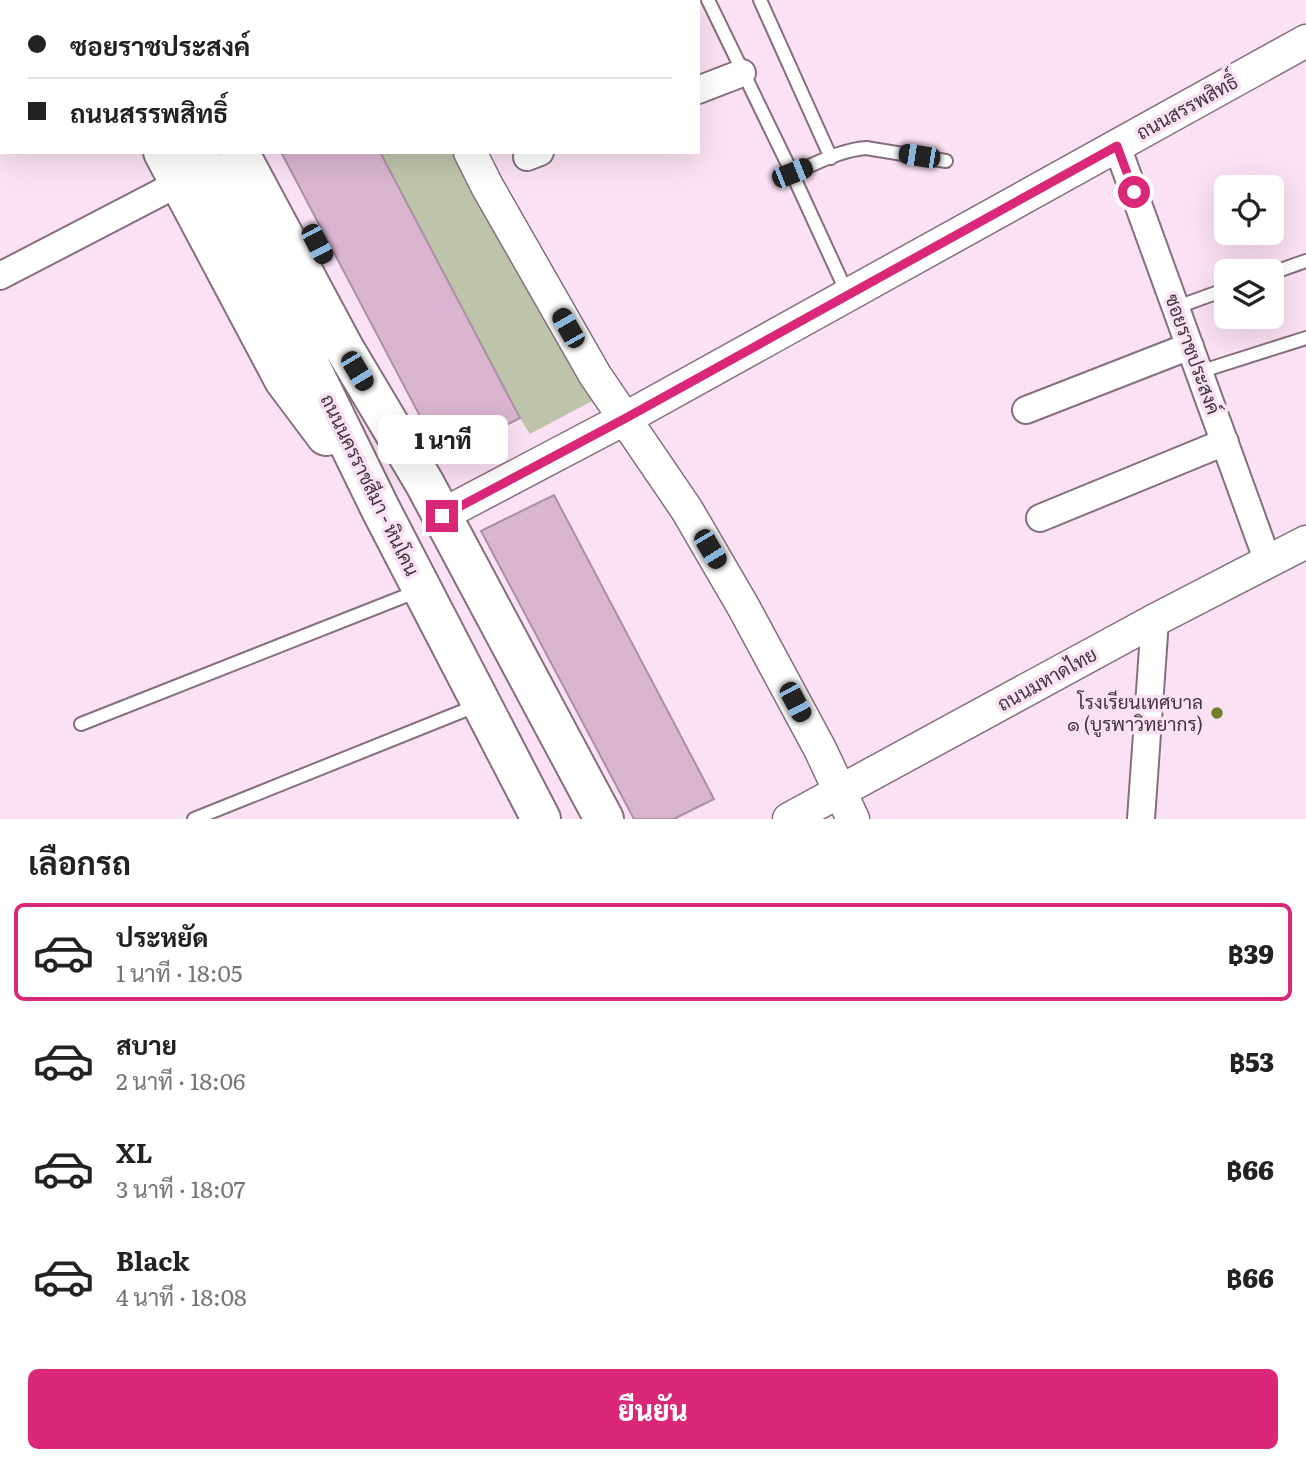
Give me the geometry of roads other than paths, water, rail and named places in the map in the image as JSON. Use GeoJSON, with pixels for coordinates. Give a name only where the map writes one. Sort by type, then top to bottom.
{"type":"FeatureCollection","features":[{"type":"Feature","properties":{"kind":"main road"},"geometry":{"type":"LineString","coordinates":[[240,154],[344,348],[433,500],[604,819]]}},
{"type":"Feature","properties":{"kind":"main road"},"geometry":{"type":"LineString","coordinates":[[270,154],[366,335],[433,500]]}},
{"type":"Feature","properties":{"kind":"main road"},"geometry":{"type":"LineString","coordinates":[[180,162],[284,380],[381,510]]}},
{"type":"Feature","properties":{"kind":"main road","name":"ถนนนครราชสีมา - หินโคน"},"geometry":{"type":"LineString","coordinates":[[180,162],[311,367],[381,510],[541,819]]}},
{"type":"Feature","properties":{"kind":"street","name":"ถนนสรรพสิทธิ์"},"geometry":{"type":"LineString","coordinates":[[433,500],[626,418],[1306,41]]}},
{"type":"Feature","properties":{"kind":"street"},"geometry":{"type":"LineString","coordinates":[[700,89],[742,73]]}},
{"type":"Feature","properties":{"kind":"street","name":"ซอยราชประสงค์"},"geometry":{"type":"LineString","coordinates":[[1117,146],[1268,562]]}},
{"type":"Feature","properties":{"kind":"street"},"geometry":{"type":"LineString","coordinates":[[471,154],[595,375],[687,510],[744,608],[820,749],[846,805]]}},
{"type":"Feature","properties":{"kind":"street"},"geometry":{"type":"LineString","coordinates":[[0,276],[180,162]]}},
{"type":"Feature","properties":{"kind":"street"},"geometry":{"type":"LineString","coordinates":[[1026,410],[1190,346]]}},
{"type":"Feature","properties":{"kind":"street"},"geometry":{"type":"LineString","coordinates":[[1040,518],[1225,442]]}},
{"type":"Feature","properties":{"kind":"street","name":"ถนนมหาดไทย"},"geometry":{"type":"LineString","coordinates":[[789,819],[846,805],[1156,620],[1306,542]]}},
{"type":"Feature","properties":{"kind":"street"},"geometry":{"type":"LineString","coordinates":[[1141,819],[1156,620]]}},
{"type":"Feature","properties":{"kind":"lane"},"geometry":{"type":"LineString","coordinates":[[708,0],[848,295]]}},
{"type":"Feature","properties":{"kind":"lane"},"geometry":{"type":"LineString","coordinates":[[760,0],[831,158]]}},
{"type":"Feature","properties":{"kind":"lane"},"geometry":{"type":"LineString","coordinates":[[792,173],[854,149],[866,148],[946,160]]}},
{"type":"Feature","properties":{"kind":"lane"},"geometry":{"type":"LineString","coordinates":[[1284,269],[1306,261]]}},
{"type":"Feature","properties":{"kind":"lane"},"geometry":{"type":"LineString","coordinates":[[1177,307],[1214,294]]}},
{"type":"Feature","properties":{"kind":"lane"},"geometry":{"type":"LineString","coordinates":[[1199,372],[1306,338]]}},
{"type":"Feature","properties":{"kind":"lane"},"geometry":{"type":"LineString","coordinates":[[81,724],[422,590]]}},
{"type":"Feature","properties":{"kind":"lane"},"geometry":{"type":"LineString","coordinates":[[194,819],[482,704]]}},
{"type":"Feature","properties":{"kind":"place","name":"โรงเรียนเทศบาล ๑ (บูรพาวิทยากร)"},"geometry":{"type":"Point","coordinates":[1217,713]}}]}
